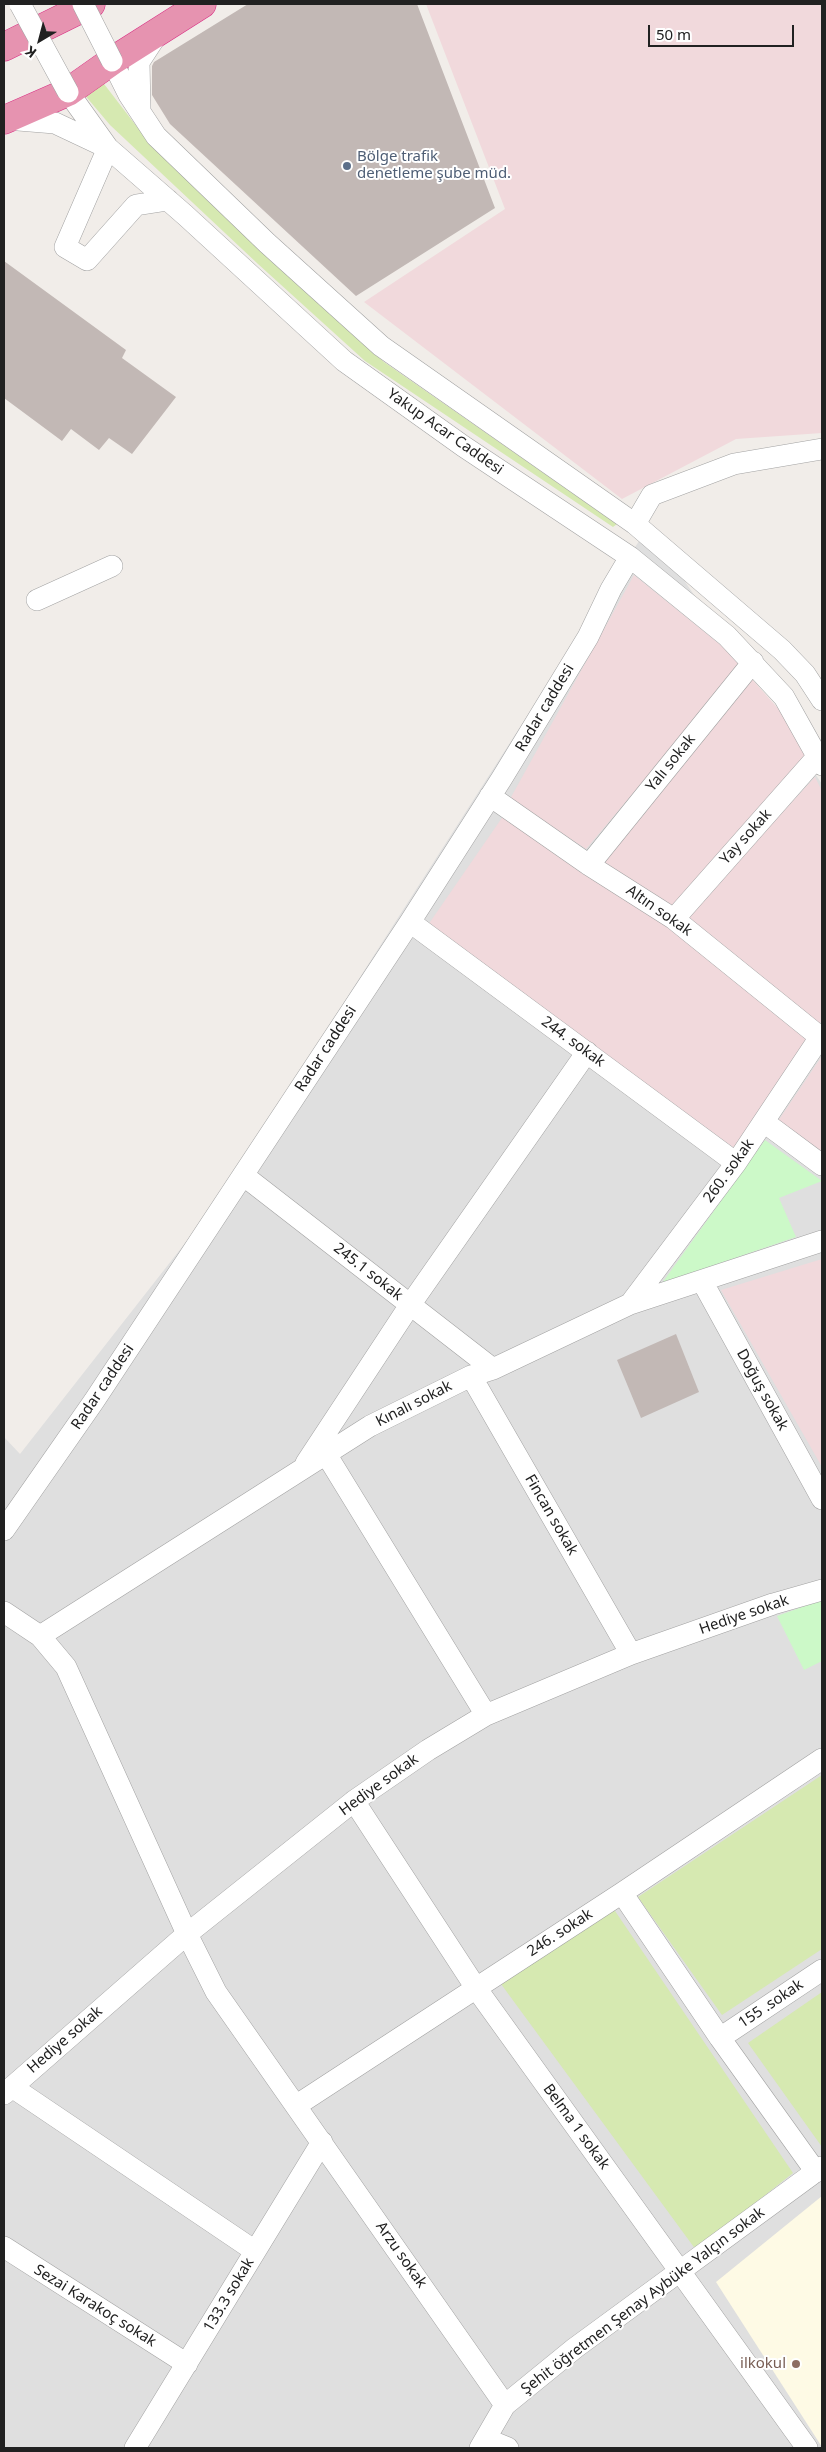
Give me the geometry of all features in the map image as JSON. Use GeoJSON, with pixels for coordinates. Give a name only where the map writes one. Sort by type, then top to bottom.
{"type":"FeatureCollection","features":[{"type":"Feature","properties":{"kind":"highway"},"geometry":{"type":"LineString","coordinates":[[4,47],[91,4]]}},
{"type":"Feature","properties":{"kind":"highway"},"geometry":{"type":"LineString","coordinates":[[5,119],[68,92],[112,61],[202,4]]}},
{"type":"Feature","properties":{"kind":"street","name":"Yakup Acar Caddesi"},"geometry":{"type":"LineString","coordinates":[[20,4],[68,92],[108,148],[168,200],[344,361],[463,446],[630,556],[727,636],[784,697],[820,761]]}},
{"type":"Feature","properties":{"kind":"street"},"geometry":{"type":"LineString","coordinates":[[83,4],[140,113],[156,136],[267,243],[381,346],[635,524],[782,650],[805,674],[822,700]]}},
{"type":"Feature","properties":{"kind":"street"},"geometry":{"type":"LineString","coordinates":[[140,113],[139,62],[159,32]]}},
{"type":"Feature","properties":{"kind":"street"},"geometry":{"type":"LineString","coordinates":[[5,119],[55,123],[108,148],[65,247],[87,260],[136,205],[168,200]]}},
{"type":"Feature","properties":{"kind":"street"},"geometry":{"type":"LineString","coordinates":[[635,524],[652,495],[686,481],[734,464],[822,450]]}},
{"type":"Feature","properties":{"kind":"street","name":"Radar caddesi"},"geometry":{"type":"LineString","coordinates":[[4,1530],[94,1401],[410,922],[588,637],[630,556]]}},
{"type":"Feature","properties":{"kind":"street"},"geometry":{"type":"LineString","coordinates":[[37,600],[112,566]]}},
{"type":"Feature","properties":{"kind":"street","name":"Yalı sokak"},"geometry":{"type":"LineString","coordinates":[[589,865],[753,662]]}},
{"type":"Feature","properties":{"kind":"street","name":"Yay sokak"},"geometry":{"type":"LineString","coordinates":[[674,918],[820,761]]}},
{"type":"Feature","properties":{"kind":"street","name":"Altın sokak"},"geometry":{"type":"LineString","coordinates":[[490,796],[589,865],[674,918],[821,1035]]}},
{"type":"Feature","properties":{"kind":"street","name":"244. sokak"},"geometry":{"type":"LineString","coordinates":[[410,922],[736,1163]]}},
{"type":"Feature","properties":{"kind":"street","name":"260. sokak"},"geometry":{"type":"LineString","coordinates":[[630,1304],[736,1163],[821,1035]]}},
{"type":"Feature","properties":{"kind":"street"},"geometry":{"type":"LineString","coordinates":[[301,1470],[410,1305],[587,1052]]}},
{"type":"Feature","properties":{"kind":"street"},"geometry":{"type":"LineString","coordinates":[[764,1122],[822,1165]]}},
{"type":"Feature","properties":{"kind":"street","name":"245.1 sokak"},"geometry":{"type":"LineString","coordinates":[[243,1175],[493,1369]]}},
{"type":"Feature","properties":{"kind":"street","name":"Kınalı sokak"},"geometry":{"type":"LineString","coordinates":[[40,1636],[370,1426],[471,1376],[493,1369],[630,1304],[822,1241]]}},
{"type":"Feature","properties":{"kind":"street","name":"Doğuş sokak"},"geometry":{"type":"LineString","coordinates":[[702,1281],[822,1499]]}},
{"type":"Feature","properties":{"kind":"street","name":"Fincan sokak"},"geometry":{"type":"LineString","coordinates":[[471,1376],[631,1654]]}},
{"type":"Feature","properties":{"kind":"street"},"geometry":{"type":"LineString","coordinates":[[326,1454],[486,1715]]}},
{"type":"Feature","properties":{"kind":"street","name":"Hediye sokak"},"geometry":{"type":"LineString","coordinates":[[8,2090],[186,1934],[354,1801],[428,1750],[486,1715],[631,1654],[773,1604],[822,1590]]}},
{"type":"Feature","properties":{"kind":"street","name":"Arzu sokak"},"geometry":{"type":"LineString","coordinates":[[4,1612],[40,1636],[66,1667],[186,1934],[216,1992],[506,2405]]}},
{"type":"Feature","properties":{"kind":"street","name":"246. sokak"},"geometry":{"type":"LineString","coordinates":[[296,2105],[622,1893],[822,1759]]}},
{"type":"Feature","properties":{"kind":"street","name":"Belma 1 sokak"},"geometry":{"type":"LineString","coordinates":[[354,1801],[476,1988],[806,2448]]}},
{"type":"Feature","properties":{"kind":"street"},"geometry":{"type":"LineString","coordinates":[[622,1893],[720,2038],[819,2170]]}},
{"type":"Feature","properties":{"kind":"street","name":"155 .sokak"},"geometry":{"type":"LineString","coordinates":[[720,2038],[822,1970]]}},
{"type":"Feature","properties":{"kind":"street"},"geometry":{"type":"LineString","coordinates":[[8,2090],[256,2251]]}},
{"type":"Feature","properties":{"kind":"street","name":"133.3 sokak"},"geometry":{"type":"LineString","coordinates":[[135,2448],[322,2142]]}},
{"type":"Feature","properties":{"kind":"street","name":"Şehit öğretmen Şenay Aybüke Yalçın sokak"},"geometry":{"type":"LineString","coordinates":[[483,2443],[506,2405],[575,2348],[819,2170]]}},
{"type":"Feature","properties":{"kind":"street","name":"Sezai Karakoç sokak"},"geometry":{"type":"LineString","coordinates":[[4,2247],[187,2364]]}},
{"type":"Feature","properties":{"kind":"street"},"geometry":{"type":"LineString","coordinates":[[483,2443],[508,2448]]}},
{"type":"Feature","properties":{"kind":"shaded area"},"geometry":{"type":"Polygon","coordinates":[[[426,4],[822,4],[822,433],[736,439],[622,499],[364,302],[505,209],[426,4]]]}},
{"type":"Feature","properties":{"kind":"shaded area"},"geometry":{"type":"Polygon","coordinates":[[[648,527],[822,784],[822,2448],[4,2448],[4,1437],[20,1454],[211,1210],[648,527]]]}},
{"type":"Feature","properties":{"kind":"shaded area"},"geometry":{"type":"Polygon","coordinates":[[[634,575],[743,663],[586,849],[510,799],[634,575]]]}},
{"type":"Feature","properties":{"kind":"shaded area"},"geometry":{"type":"Polygon","coordinates":[[[750,677],[783,714],[810,755],[674,909],[602,863],[750,677]]]}},
{"type":"Feature","properties":{"kind":"shaded area"},"geometry":{"type":"Polygon","coordinates":[[[815,777],[822,791],[822,1020],[818,1026],[686,917],[815,777]]]}},
{"type":"Feature","properties":{"kind":"shaded area"},"geometry":{"type":"Polygon","coordinates":[[[506,812],[676,929],[809,1038],[734,1148],[428,925],[506,812]]]}},
{"type":"Feature","properties":{"kind":"shaded area"},"geometry":{"type":"Polygon","coordinates":[[[822,1056],[822,1153],[778,1121],[822,1056]]]}},
{"type":"Feature","properties":{"kind":"shaded area"},"geometry":{"type":"Polygon","coordinates":[[[822,1259],[822,1467],[721,1290],[822,1259]]]}},
{"type":"Feature","properties":{"kind":"shaded area","name":"ilkokul"},"geometry":{"type":"Polygon","coordinates":[[[822,2196],[822,2447],[716,2282],[822,2196]]]}},
{"type":"Feature","properties":{"kind":"green space"},"geometry":{"type":"Polygon","coordinates":[[[101,80],[141,132],[331,314],[384,362],[617,524],[613,527],[365,361],[110,125],[83,93],[101,80]]]}},
{"type":"Feature","properties":{"kind":"green space"},"geometry":{"type":"Polygon","coordinates":[[[765,1140],[822,1181],[779,1198],[796,1237],[662,1283],[765,1140]]]}},
{"type":"Feature","properties":{"kind":"green space"},"geometry":{"type":"Polygon","coordinates":[[[822,1600],[822,1661],[804,1670],[777,1616],[822,1600]]]}},
{"type":"Feature","properties":{"kind":"green space"},"geometry":{"type":"Polygon","coordinates":[[[822,1775],[822,1949],[722,2015],[638,1897],[822,1775]]]}},
{"type":"Feature","properties":{"kind":"green space"},"geometry":{"type":"Polygon","coordinates":[[[613,1908],[793,2173],[696,2250],[501,1984],[613,1908]]]}},
{"type":"Feature","properties":{"kind":"green space"},"geometry":{"type":"Polygon","coordinates":[[[822,1992],[822,2147],[748,2043],[822,1992]]]}},
{"type":"Feature","properties":{"kind":"building","name":"Bölge trafik denetleme şube müd."},"geometry":{"type":"Polygon","coordinates":[[[248,4],[417,4],[495,208],[356,296],[170,124],[152,95],[152,66],[154,62],[248,4]]]}},
{"type":"Feature","properties":{"kind":"building"},"geometry":{"type":"Polygon","coordinates":[[[4,261],[126,350],[122,358],[176,397],[132,454],[109,438],[99,450],[71,429],[62,441],[4,398],[4,261]]]}},
{"type":"Feature","properties":{"kind":"building"},"geometry":{"type":"Polygon","coordinates":[[[676,1334],[699,1392],[641,1418],[617,1360],[676,1334]]]}},
{"type":"Feature","properties":{"kind":"place","name":"Bölge trafik denetleme şube müd."},"geometry":{"type":"Point","coordinates":[347,166]}},
{"type":"Feature","properties":{"kind":"place","name":"ilkokul"},"geometry":{"type":"Point","coordinates":[796,2364]}}]}
